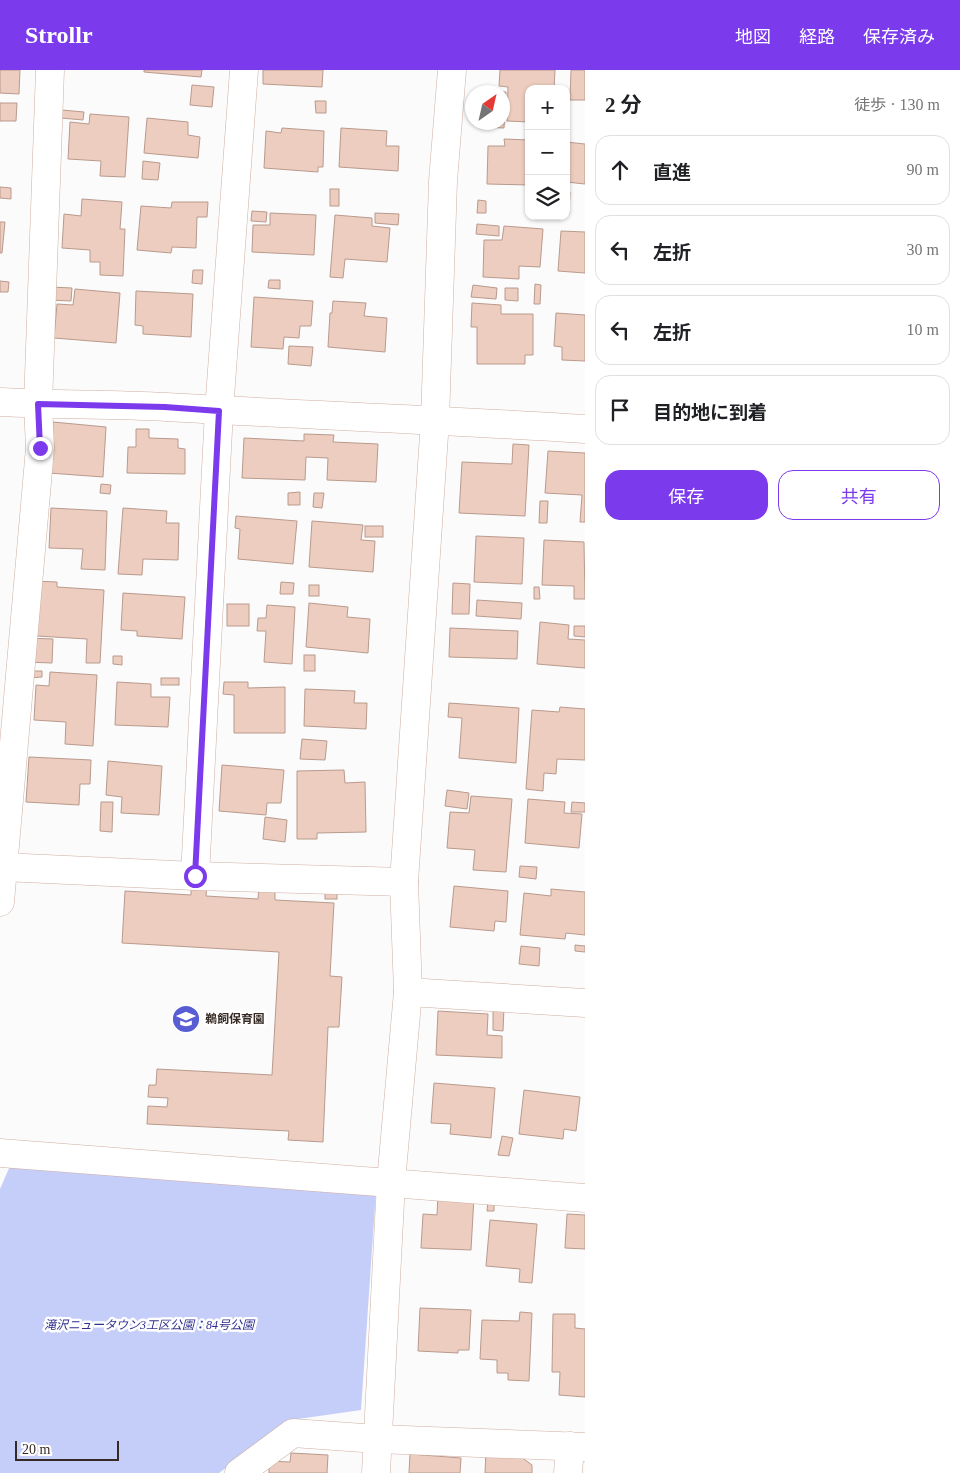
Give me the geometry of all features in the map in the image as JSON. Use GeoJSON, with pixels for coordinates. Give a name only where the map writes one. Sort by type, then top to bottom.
{"type":"FeatureCollection","features":[{"type":"Feature","properties":{"kind":"street"},"geometry":{"type":"LineString","coordinates":[[0,902],[40,448],[38,404],[50,70]]}},
{"type":"Feature","properties":{"kind":"street"},"geometry":{"type":"LineString","coordinates":[[195,876],[219,411],[244,70]]}},
{"type":"Feature","properties":{"kind":"street"},"geometry":{"type":"LineString","coordinates":[[376,1473],[391,1182],[408,992],[404,882],[435,420],[443,181],[452,70]]}},
{"type":"Feature","properties":{"kind":"street"},"geometry":{"type":"LineString","coordinates":[[0,402],[165,407],[585,429]]}},
{"type":"Feature","properties":{"kind":"street"},"geometry":{"type":"LineString","coordinates":[[3,867],[195,876],[404,882]]}},
{"type":"Feature","properties":{"kind":"street"},"geometry":{"type":"LineString","coordinates":[[408,992],[585,1003]]}},
{"type":"Feature","properties":{"kind":"street"},"geometry":{"type":"LineString","coordinates":[[0,1153],[585,1198]]}},
{"type":"Feature","properties":{"kind":"street"},"geometry":{"type":"LineString","coordinates":[[239,1473],[293,1433],[377,1439],[577,1446],[568,1473]]}},
{"type":"Feature","properties":{"kind":"green space","name":"滝沢ニュータウン3工区公園：84号公園"},"geometry":{"type":"Polygon","coordinates":[[[10,1166],[376,1191],[361,1410],[291,1420],[219,1473],[0,1473],[0,1189],[10,1166]]]}},
{"type":"Feature","properties":{"kind":"building"},"geometry":{"type":"Polygon","coordinates":[[[0,70],[20,70],[19,94],[0,93],[0,70]]]}},
{"type":"Feature","properties":{"kind":"building"},"geometry":{"type":"Polygon","coordinates":[[[144,70],[202,70],[201,77],[144,72],[144,70]]]}},
{"type":"Feature","properties":{"kind":"building"},"geometry":{"type":"Polygon","coordinates":[[[263,70],[323,70],[322,87],[263,84],[263,70]]]}},
{"type":"Feature","properties":{"kind":"building"},"geometry":{"type":"Polygon","coordinates":[[[500,70],[555,70],[554,85],[525,85],[525,122],[510,121],[510,85],[499,85],[500,70]]]}},
{"type":"Feature","properties":{"kind":"building"},"geometry":{"type":"Polygon","coordinates":[[[571,70],[585,70],[585,100],[570,100],[571,70]]]}},
{"type":"Feature","properties":{"kind":"building"},"geometry":{"type":"Polygon","coordinates":[[[192,85],[214,87],[212,107],[190,105],[192,85]]]}},
{"type":"Feature","properties":{"kind":"building"},"geometry":{"type":"Polygon","coordinates":[[[315,101],[326,101],[326,113],[316,113],[315,101]]]}},
{"type":"Feature","properties":{"kind":"building"},"geometry":{"type":"Polygon","coordinates":[[[0,103],[17,103],[16,121],[0,121],[0,103]]]}},
{"type":"Feature","properties":{"kind":"building"},"geometry":{"type":"Polygon","coordinates":[[[62,110],[84,112],[83,120],[61,118],[62,110]]]}},
{"type":"Feature","properties":{"kind":"building"},"geometry":{"type":"Polygon","coordinates":[[[90,114],[129,117],[125,177],[100,176],[101,161],[68,159],[70,122],[89,124],[90,114]]]}},
{"type":"Feature","properties":{"kind":"building"},"geometry":{"type":"Polygon","coordinates":[[[147,118],[188,122],[188,135],[200,137],[198,158],[144,153],[147,118]]]}},
{"type":"Feature","properties":{"kind":"building"},"geometry":{"type":"Polygon","coordinates":[[[282,128],[324,131],[323,167],[318,167],[318,172],[264,168],[266,131],[281,133],[282,128]]]}},
{"type":"Feature","properties":{"kind":"building"},"geometry":{"type":"Polygon","coordinates":[[[341,128],[387,131],[386,146],[399,146],[398,171],[339,167],[341,128]]]}},
{"type":"Feature","properties":{"kind":"building"},"geometry":{"type":"Polygon","coordinates":[[[504,139],[525,140],[525,185],[487,184],[488,146],[505,146],[504,139]]]}},
{"type":"Feature","properties":{"kind":"building"},"geometry":{"type":"Polygon","coordinates":[[[570,142],[585,144],[585,184],[570,182],[570,142]]]}},
{"type":"Feature","properties":{"kind":"building"},"geometry":{"type":"Polygon","coordinates":[[[143,161],[160,163],[158,180],[142,179],[143,161]]]}},
{"type":"Feature","properties":{"kind":"building"},"geometry":{"type":"Polygon","coordinates":[[[0,187],[11,188],[11,199],[0,198],[0,187]]]}},
{"type":"Feature","properties":{"kind":"building"},"geometry":{"type":"Polygon","coordinates":[[[330,189],[339,189],[339,206],[330,206],[330,189]]]}},
{"type":"Feature","properties":{"kind":"building"},"geometry":{"type":"Polygon","coordinates":[[[82,199],[122,202],[120,229],[125,229],[123,276],[100,275],[100,262],[90,262],[90,250],[62,248],[64,214],[81,216],[82,199]]]}},
{"type":"Feature","properties":{"kind":"building"},"geometry":{"type":"Polygon","coordinates":[[[478,200],[486,201],[486,213],[477,213],[478,200]]]}},
{"type":"Feature","properties":{"kind":"building"},"geometry":{"type":"Polygon","coordinates":[[[172,202],[208,202],[207,217],[197,217],[196,248],[172,247],[171,253],[137,250],[141,206],[171,208],[172,202]]]}},
{"type":"Feature","properties":{"kind":"building"},"geometry":{"type":"Polygon","coordinates":[[[252,211],[267,212],[266,222],[251,221],[252,211]]]}},
{"type":"Feature","properties":{"kind":"building"},"geometry":{"type":"Polygon","coordinates":[[[270,213],[316,215],[314,255],[252,252],[253,225],[270,225],[270,213]]]}},
{"type":"Feature","properties":{"kind":"building"},"geometry":{"type":"Polygon","coordinates":[[[375,213],[399,214],[398,225],[375,223],[375,213]]]}},
{"type":"Feature","properties":{"kind":"building"},"geometry":{"type":"Polygon","coordinates":[[[335,215],[372,218],[372,226],[390,228],[387,262],[345,259],[343,278],[330,277],[335,215]]]}},
{"type":"Feature","properties":{"kind":"building"},"geometry":{"type":"Polygon","coordinates":[[[0,222],[5,222],[2,253],[0,253],[0,222]]]}},
{"type":"Feature","properties":{"kind":"building"},"geometry":{"type":"Polygon","coordinates":[[[477,224],[499,226],[499,236],[476,234],[477,224]]]}},
{"type":"Feature","properties":{"kind":"building"},"geometry":{"type":"Polygon","coordinates":[[[504,226],[543,229],[540,267],[519,266],[519,279],[483,277],[484,240],[502,240],[504,226]]]}},
{"type":"Feature","properties":{"kind":"building"},"geometry":{"type":"Polygon","coordinates":[[[561,231],[585,232],[585,273],[558,271],[561,231]]]}},
{"type":"Feature","properties":{"kind":"building"},"geometry":{"type":"Polygon","coordinates":[[[193,270],[203,270],[202,284],[192,283],[193,270]]]}},
{"type":"Feature","properties":{"kind":"building"},"geometry":{"type":"Polygon","coordinates":[[[269,280],[280,280],[280,289],[268,288],[269,280]]]}},
{"type":"Feature","properties":{"kind":"building"},"geometry":{"type":"Polygon","coordinates":[[[0,281],[9,282],[8,292],[0,292],[0,281]]]}},
{"type":"Feature","properties":{"kind":"building"},"geometry":{"type":"Polygon","coordinates":[[[535,284],[541,285],[540,304],[534,304],[535,284]]]}},
{"type":"Feature","properties":{"kind":"building"},"geometry":{"type":"Polygon","coordinates":[[[473,285],[497,288],[496,299],[471,297],[473,285]]]}},
{"type":"Feature","properties":{"kind":"building"},"geometry":{"type":"Polygon","coordinates":[[[50,287],[72,288],[71,301],[50,300],[50,287]]]}},
{"type":"Feature","properties":{"kind":"building"},"geometry":{"type":"Polygon","coordinates":[[[505,288],[518,288],[518,301],[505,300],[505,288]]]}},
{"type":"Feature","properties":{"kind":"building"},"geometry":{"type":"Polygon","coordinates":[[[75,289],[120,293],[116,343],[54,338],[57,304],[73,305],[75,289]]]}},
{"type":"Feature","properties":{"kind":"building"},"geometry":{"type":"Polygon","coordinates":[[[136,291],[193,294],[191,337],[143,334],[143,326],[135,325],[136,291]]]}},
{"type":"Feature","properties":{"kind":"building"},"geometry":{"type":"Polygon","coordinates":[[[254,297],[313,301],[311,326],[300,326],[299,338],[284,337],[283,349],[251,347],[254,297]]]}},
{"type":"Feature","properties":{"kind":"building"},"geometry":{"type":"Polygon","coordinates":[[[333,301],[366,303],[364,316],[387,318],[385,352],[328,347],[330,313],[332,313],[333,301]]]}},
{"type":"Feature","properties":{"kind":"building"},"geometry":{"type":"Polygon","coordinates":[[[472,303],[501,305],[501,314],[533,314],[533,355],[525,355],[525,364],[477,364],[477,327],[471,327],[472,303]]]}},
{"type":"Feature","properties":{"kind":"building"},"geometry":{"type":"Polygon","coordinates":[[[556,313],[585,315],[585,361],[562,360],[562,347],[554,346],[556,313]]]}},
{"type":"Feature","properties":{"kind":"building"},"geometry":{"type":"Polygon","coordinates":[[[289,346],[313,347],[311,366],[288,364],[289,346]]]}},
{"type":"Feature","properties":{"kind":"building"},"geometry":{"type":"Polygon","coordinates":[[[53,422],[106,427],[103,477],[49,473],[53,422]]]}},
{"type":"Feature","properties":{"kind":"building"},"geometry":{"type":"Polygon","coordinates":[[[136,429],[149,429],[149,438],[178,439],[178,448],[185,449],[185,474],[127,473],[128,447],[136,447],[136,429]]]}},
{"type":"Feature","properties":{"kind":"building"},"geometry":{"type":"Polygon","coordinates":[[[304,434],[334,435],[333,442],[378,444],[376,482],[327,480],[328,458],[306,457],[305,480],[242,478],[244,438],[304,441],[304,434]]]}},
{"type":"Feature","properties":{"kind":"building"},"geometry":{"type":"Polygon","coordinates":[[[513,444],[529,445],[525,516],[459,513],[462,462],[512,464],[513,444]]]}},
{"type":"Feature","properties":{"kind":"building"},"geometry":{"type":"Polygon","coordinates":[[[548,451],[585,453],[585,522],[580,522],[582,495],[545,493],[548,451]]]}},
{"type":"Feature","properties":{"kind":"building"},"geometry":{"type":"Polygon","coordinates":[[[101,484],[111,485],[110,494],[100,493],[101,484]]]}},
{"type":"Feature","properties":{"kind":"building"},"geometry":{"type":"Polygon","coordinates":[[[300,492],[300,505],[288,505],[288,493],[300,492]]]}},
{"type":"Feature","properties":{"kind":"building"},"geometry":{"type":"Polygon","coordinates":[[[314,493],[324,493],[322,508],[313,507],[314,493]]]}},
{"type":"Feature","properties":{"kind":"building"},"geometry":{"type":"Polygon","coordinates":[[[540,501],[548,501],[547,523],[539,523],[540,501]]]}},
{"type":"Feature","properties":{"kind":"building"},"geometry":{"type":"Polygon","coordinates":[[[51,508],[107,511],[105,570],[81,569],[83,549],[49,548],[51,508]]]}},
{"type":"Feature","properties":{"kind":"building"},"geometry":{"type":"Polygon","coordinates":[[[123,508],[167,511],[166,523],[179,523],[178,560],[143,559],[142,575],[118,574],[123,508]]]}},
{"type":"Feature","properties":{"kind":"building"},"geometry":{"type":"Polygon","coordinates":[[[236,516],[297,521],[293,564],[238,559],[240,529],[235,528],[236,516]]]}},
{"type":"Feature","properties":{"kind":"building"},"geometry":{"type":"Polygon","coordinates":[[[312,521],[363,525],[361,540],[375,541],[373,572],[309,567],[312,521]]]}},
{"type":"Feature","properties":{"kind":"building"},"geometry":{"type":"Polygon","coordinates":[[[365,526],[383,526],[383,537],[365,537],[365,526]]]}},
{"type":"Feature","properties":{"kind":"building"},"geometry":{"type":"Polygon","coordinates":[[[476,536],[524,538],[522,584],[474,582],[476,536]]]}},
{"type":"Feature","properties":{"kind":"building"},"geometry":{"type":"Polygon","coordinates":[[[544,540],[584,542],[585,599],[574,599],[574,586],[542,585],[544,540]]]}},
{"type":"Feature","properties":{"kind":"building"},"geometry":{"type":"Polygon","coordinates":[[[33,581],[57,582],[57,587],[104,590],[100,663],[86,663],[87,639],[37,636],[33,581]]]}},
{"type":"Feature","properties":{"kind":"building"},"geometry":{"type":"Polygon","coordinates":[[[281,582],[294,583],[293,594],[280,594],[281,582]]]}},
{"type":"Feature","properties":{"kind":"building"},"geometry":{"type":"Polygon","coordinates":[[[453,583],[470,584],[469,614],[452,614],[453,583]]]}},
{"type":"Feature","properties":{"kind":"building"},"geometry":{"type":"Polygon","coordinates":[[[309,585],[319,585],[319,596],[309,596],[309,585]]]}},
{"type":"Feature","properties":{"kind":"building"},"geometry":{"type":"Polygon","coordinates":[[[534,587],[539,587],[540,599],[534,599],[534,587]]]}},
{"type":"Feature","properties":{"kind":"building"},"geometry":{"type":"Polygon","coordinates":[[[123,593],[185,597],[182,639],[137,636],[137,631],[121,630],[123,593]]]}},
{"type":"Feature","properties":{"kind":"building"},"geometry":{"type":"Polygon","coordinates":[[[477,600],[522,603],[521,619],[476,616],[477,600]]]}},
{"type":"Feature","properties":{"kind":"building"},"geometry":{"type":"Polygon","coordinates":[[[309,603],[348,607],[347,617],[370,619],[368,653],[306,647],[309,603]]]}},
{"type":"Feature","properties":{"kind":"building"},"geometry":{"type":"Polygon","coordinates":[[[227,604],[249,604],[249,626],[227,626],[227,604]]]}},
{"type":"Feature","properties":{"kind":"building"},"geometry":{"type":"Polygon","coordinates":[[[267,605],[295,607],[292,664],[264,662],[266,631],[257,631],[258,618],[266,618],[267,605]]]}},
{"type":"Feature","properties":{"kind":"building"},"geometry":{"type":"Polygon","coordinates":[[[540,622],[569,625],[568,639],[585,640],[585,668],[537,664],[540,622]]]}},
{"type":"Feature","properties":{"kind":"building"},"geometry":{"type":"Polygon","coordinates":[[[574,626],[585,626],[585,637],[574,636],[574,626]]]}},
{"type":"Feature","properties":{"kind":"building"},"geometry":{"type":"Polygon","coordinates":[[[450,628],[518,631],[517,659],[449,657],[450,628]]]}},
{"type":"Feature","properties":{"kind":"building"},"geometry":{"type":"Polygon","coordinates":[[[27,638],[53,639],[52,663],[26,662],[27,638]]]}},
{"type":"Feature","properties":{"kind":"building"},"geometry":{"type":"Polygon","coordinates":[[[304,655],[315,655],[315,671],[304,671],[304,655]]]}},
{"type":"Feature","properties":{"kind":"building"},"geometry":{"type":"Polygon","coordinates":[[[113,656],[122,656],[122,665],[113,664],[113,656]]]}},
{"type":"Feature","properties":{"kind":"building"},"geometry":{"type":"Polygon","coordinates":[[[27,671],[42,671],[42,677],[27,678],[27,671]]]}},
{"type":"Feature","properties":{"kind":"building"},"geometry":{"type":"Polygon","coordinates":[[[50,672],[97,675],[93,746],[65,744],[66,722],[34,720],[36,685],[49,686],[50,672]]]}},
{"type":"Feature","properties":{"kind":"building"},"geometry":{"type":"Polygon","coordinates":[[[161,678],[179,678],[179,685],[161,685],[161,678]]]}},
{"type":"Feature","properties":{"kind":"building"},"geometry":{"type":"Polygon","coordinates":[[[117,682],[151,684],[151,697],[170,697],[168,727],[115,725],[117,682]]]}},
{"type":"Feature","properties":{"kind":"building"},"geometry":{"type":"Polygon","coordinates":[[[224,682],[248,682],[248,688],[285,687],[285,733],[234,733],[234,695],[223,694],[224,682]]]}},
{"type":"Feature","properties":{"kind":"building"},"geometry":{"type":"Polygon","coordinates":[[[305,689],[355,691],[354,703],[367,703],[366,729],[304,726],[305,689]]]}},
{"type":"Feature","properties":{"kind":"building"},"geometry":{"type":"Polygon","coordinates":[[[449,703],[519,708],[516,763],[459,758],[462,718],[448,717],[449,703]]]}},
{"type":"Feature","properties":{"kind":"building"},"geometry":{"type":"Polygon","coordinates":[[[560,707],[585,709],[585,760],[557,759],[556,774],[544,773],[543,791],[526,789],[532,710],[559,712],[560,707]]]}},
{"type":"Feature","properties":{"kind":"building"},"geometry":{"type":"Polygon","coordinates":[[[302,739],[327,741],[325,760],[300,759],[302,739]]]}},
{"type":"Feature","properties":{"kind":"building"},"geometry":{"type":"Polygon","coordinates":[[[29,757],[91,760],[90,784],[80,784],[79,805],[26,802],[29,757]]]}},
{"type":"Feature","properties":{"kind":"building"},"geometry":{"type":"Polygon","coordinates":[[[108,761],[162,766],[159,815],[121,813],[122,797],[106,795],[108,761]]]}},
{"type":"Feature","properties":{"kind":"building"},"geometry":{"type":"Polygon","coordinates":[[[222,765],[284,770],[281,803],[267,803],[266,815],[219,811],[222,765]]]}},
{"type":"Feature","properties":{"kind":"building"},"geometry":{"type":"Polygon","coordinates":[[[344,770],[345,783],[365,782],[366,832],[317,833],[317,839],[297,839],[297,771],[344,770]]]}},
{"type":"Feature","properties":{"kind":"building"},"geometry":{"type":"Polygon","coordinates":[[[447,790],[469,793],[467,809],[445,806],[447,790]]]}},
{"type":"Feature","properties":{"kind":"building"},"geometry":{"type":"Polygon","coordinates":[[[471,796],[512,799],[506,872],[473,870],[475,850],[447,848],[450,812],[469,813],[471,796]]]}},
{"type":"Feature","properties":{"kind":"building"},"geometry":{"type":"Polygon","coordinates":[[[528,799],[565,802],[564,813],[582,814],[579,848],[525,843],[528,799]]]}},
{"type":"Feature","properties":{"kind":"building"},"geometry":{"type":"Polygon","coordinates":[[[101,802],[113,802],[112,832],[100,831],[101,802]]]}},
{"type":"Feature","properties":{"kind":"building"},"geometry":{"type":"Polygon","coordinates":[[[572,802],[585,803],[585,812],[571,812],[572,802]]]}},
{"type":"Feature","properties":{"kind":"building"},"geometry":{"type":"Polygon","coordinates":[[[265,817],[287,820],[285,842],[263,839],[265,817]]]}},
{"type":"Feature","properties":{"kind":"building"},"geometry":{"type":"Polygon","coordinates":[[[520,866],[537,867],[536,879],[519,877],[520,866]]]}},
{"type":"Feature","properties":{"kind":"building"},"geometry":{"type":"Polygon","coordinates":[[[191,883],[207,884],[206,896],[258,899],[259,887],[275,887],[275,900],[334,903],[330,976],[342,977],[339,1027],[328,1027],[323,1142],[288,1140],[289,1131],[147,1124],[148,1106],[167,1107],[168,1098],[148,1097],[149,1085],[156,1085],[157,1069],[272,1075],[279,952],[122,943],[125,891],[191,895],[191,883]]]}},
{"type":"Feature","properties":{"kind":"building"},"geometry":{"type":"Polygon","coordinates":[[[454,886],[508,891],[506,922],[495,921],[494,931],[450,927],[454,886]]]}},
{"type":"Feature","properties":{"kind":"building"},"geometry":{"type":"Polygon","coordinates":[[[325,889],[337,889],[337,899],[325,899],[325,889]]]}},
{"type":"Feature","properties":{"kind":"building"},"geometry":{"type":"Polygon","coordinates":[[[551,889],[585,892],[585,935],[566,933],[565,939],[520,935],[524,893],[551,896],[551,889]]]}},
{"type":"Feature","properties":{"kind":"building"},"geometry":{"type":"Polygon","coordinates":[[[575,945],[585,946],[585,952],[575,951],[575,945]]]}},
{"type":"Feature","properties":{"kind":"building"},"geometry":{"type":"Polygon","coordinates":[[[521,946],[540,948],[539,966],[519,964],[521,946]]]}},
{"type":"Feature","properties":{"kind":"building"},"geometry":{"type":"Polygon","coordinates":[[[493,1007],[504,1008],[503,1031],[493,1030],[493,1007]]]}},
{"type":"Feature","properties":{"kind":"building"},"geometry":{"type":"Polygon","coordinates":[[[438,1011],[488,1014],[487,1035],[502,1036],[502,1058],[436,1055],[438,1011]]]}},
{"type":"Feature","properties":{"kind":"building"},"geometry":{"type":"Polygon","coordinates":[[[434,1083],[495,1088],[491,1138],[450,1134],[451,1124],[431,1123],[434,1083]]]}},
{"type":"Feature","properties":{"kind":"building"},"geometry":{"type":"Polygon","coordinates":[[[524,1090],[580,1097],[576,1131],[564,1129],[563,1139],[519,1134],[524,1090]]]}},
{"type":"Feature","properties":{"kind":"building"},"geometry":{"type":"Polygon","coordinates":[[[502,1136],[513,1138],[509,1156],[498,1155],[502,1136]]]}},
{"type":"Feature","properties":{"kind":"building"},"geometry":{"type":"Polygon","coordinates":[[[438,1194],[474,1196],[471,1250],[421,1248],[423,1214],[437,1215],[438,1194]]]}},
{"type":"Feature","properties":{"kind":"building"},"geometry":{"type":"Polygon","coordinates":[[[488,1201],[494,1202],[494,1211],[487,1211],[488,1201]]]}},
{"type":"Feature","properties":{"kind":"building"},"geometry":{"type":"Polygon","coordinates":[[[567,1214],[585,1215],[585,1249],[565,1248],[567,1214]]]}},
{"type":"Feature","properties":{"kind":"building"},"geometry":{"type":"Polygon","coordinates":[[[490,1220],[537,1224],[532,1283],[519,1282],[520,1269],[486,1266],[490,1220]]]}},
{"type":"Feature","properties":{"kind":"building"},"geometry":{"type":"Polygon","coordinates":[[[420,1308],[471,1310],[469,1350],[458,1350],[458,1353],[418,1351],[420,1308]]]}},
{"type":"Feature","properties":{"kind":"building"},"geometry":{"type":"Polygon","coordinates":[[[520,1312],[532,1313],[529,1381],[508,1380],[508,1373],[497,1373],[497,1360],[480,1359],[482,1320],[519,1321],[520,1312]]]}},
{"type":"Feature","properties":{"kind":"building"},"geometry":{"type":"Polygon","coordinates":[[[553,1314],[575,1314],[575,1328],[585,1329],[585,1397],[559,1395],[560,1372],[552,1372],[553,1314]]]}},
{"type":"Feature","properties":{"kind":"building"},"geometry":{"type":"Polygon","coordinates":[[[486,1451],[517,1454],[532,1465],[532,1473],[485,1473],[486,1451]]]}},
{"type":"Feature","properties":{"kind":"building"},"geometry":{"type":"Polygon","coordinates":[[[291,1453],[328,1455],[327,1473],[269,1473],[269,1461],[290,1462],[291,1453]]]}},
{"type":"Feature","properties":{"kind":"building"},"geometry":{"type":"Polygon","coordinates":[[[410,1454],[461,1458],[460,1473],[409,1473],[410,1454]]]}},
{"type":"Feature","properties":{"kind":"place","name":"鵜飼保育園"},"geometry":{"type":"Point","coordinates":[186,1019]}},
{"type":"Feature","properties":{"kind":"route"},"geometry":{"type":"LineString","coordinates":[[40,448],[38,404],[165,407],[219,411],[195,876]]}}]}
